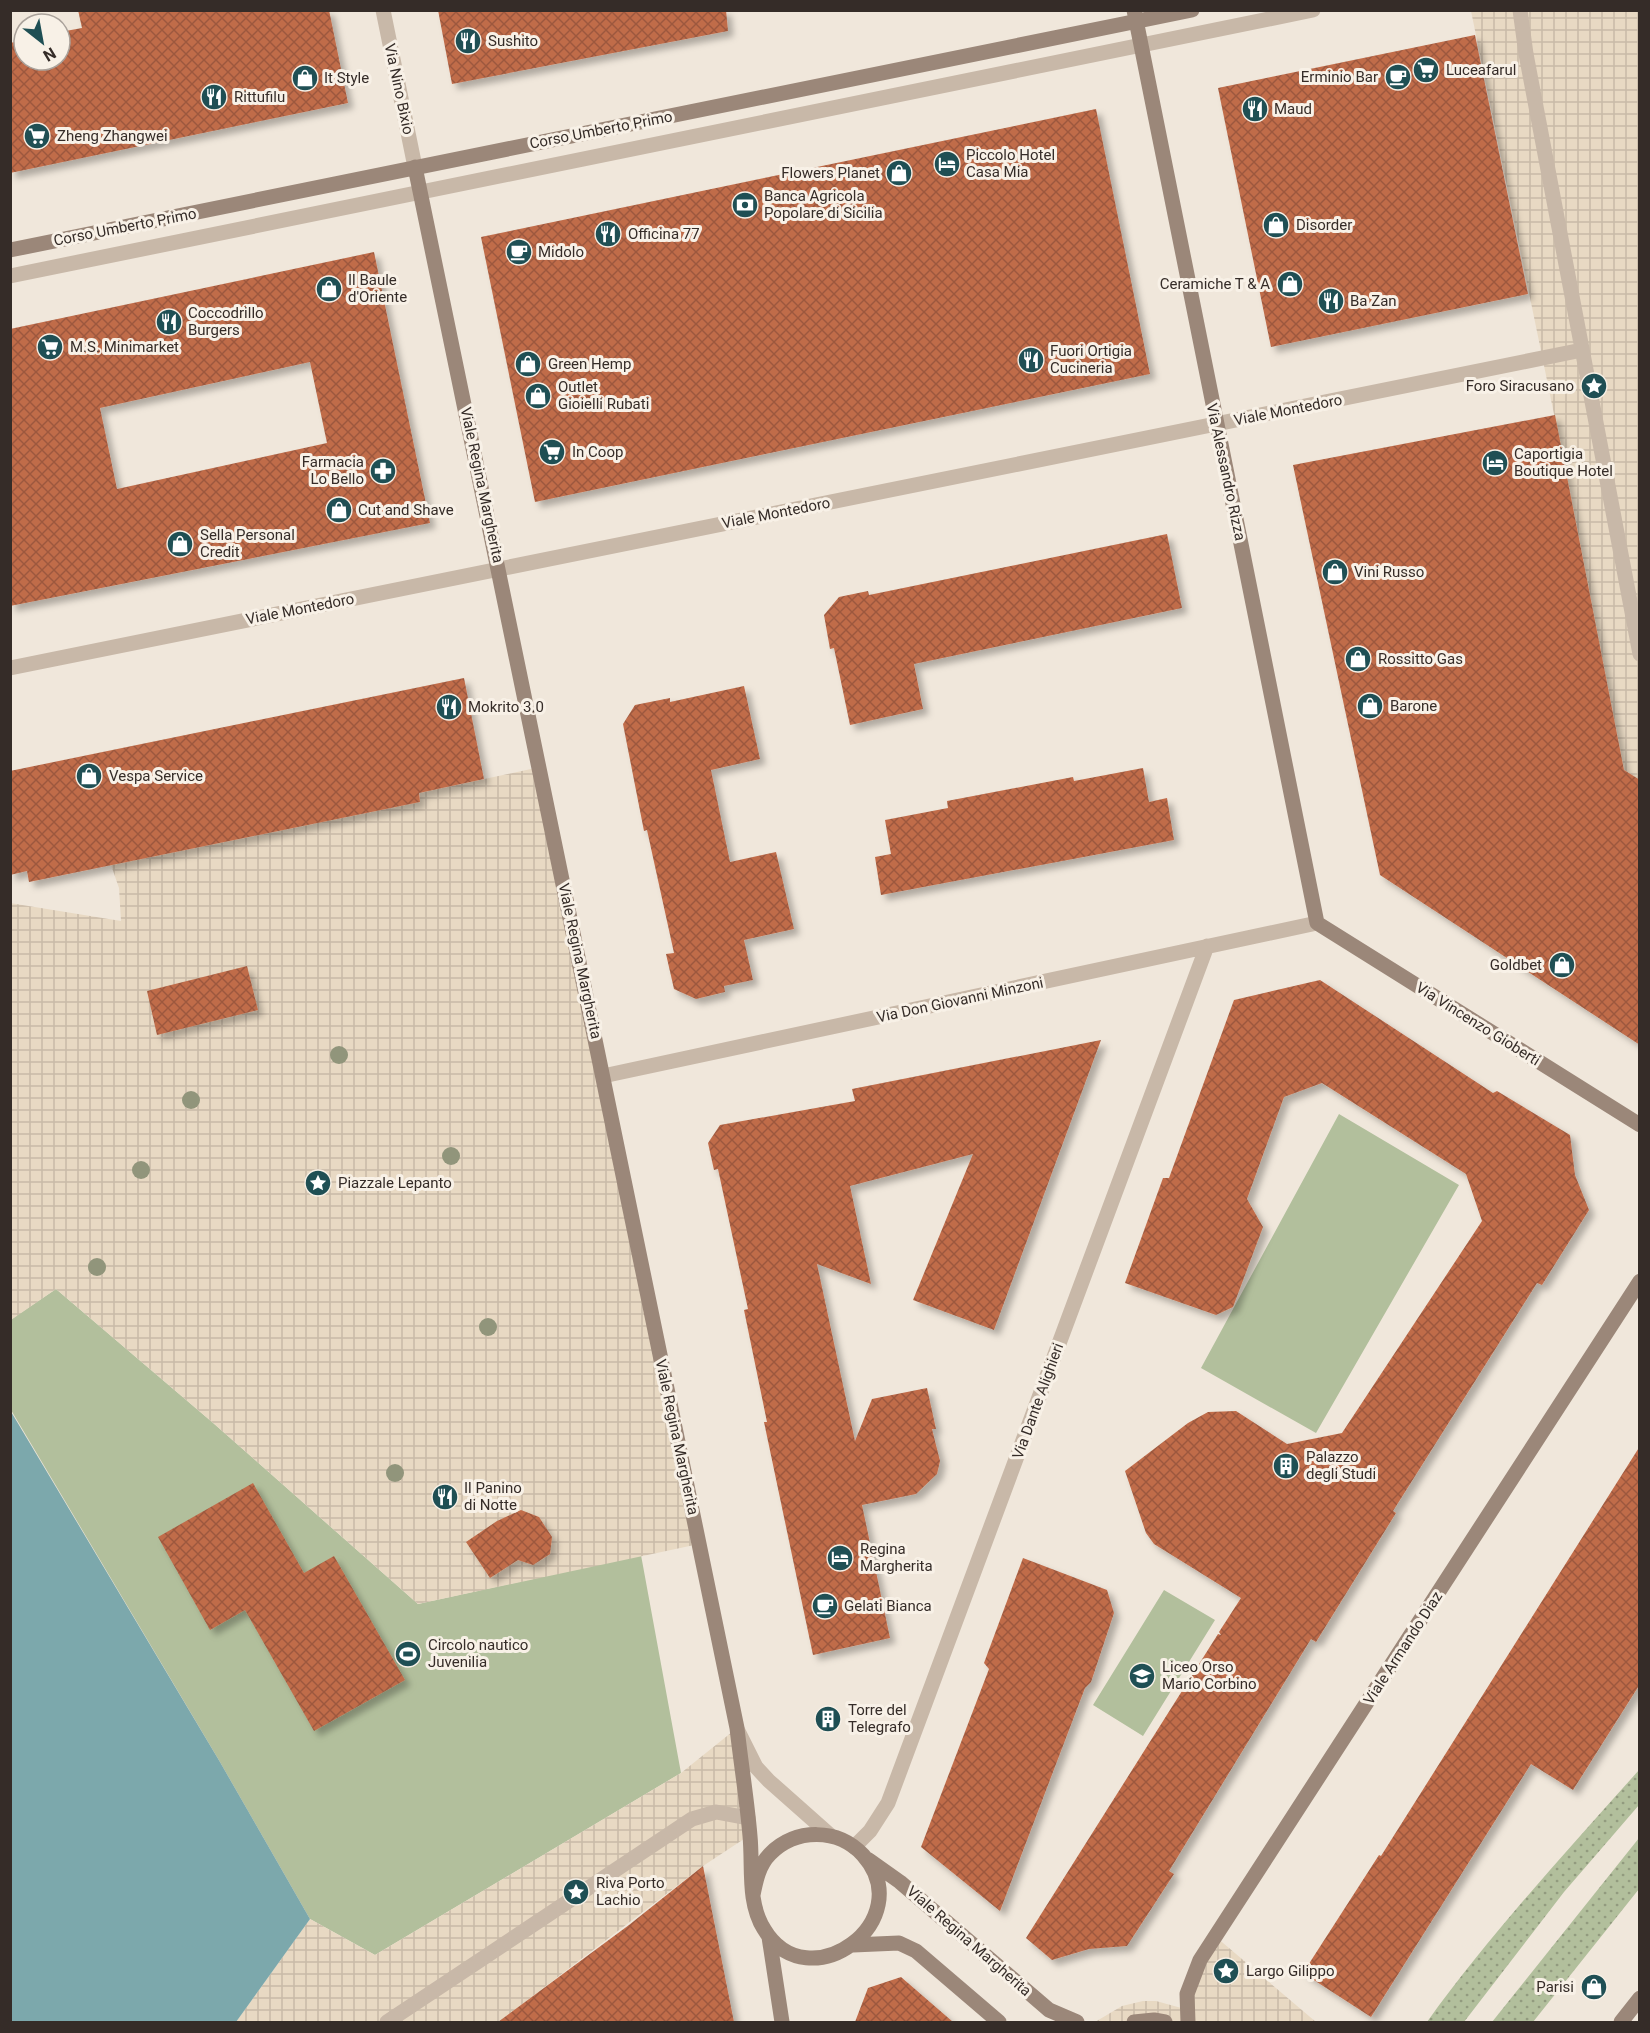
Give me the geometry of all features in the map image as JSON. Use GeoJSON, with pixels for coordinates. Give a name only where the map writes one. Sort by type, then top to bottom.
{"type":"FeatureCollection","features":[{"type":"Feature","properties":{"kind":"main road","name":"Corso Umberto Primo"},"geometry":{"type":"LineString","coordinates":[[10,250],[1136,16],[1192,10]]}},
{"type":"Feature","properties":{"kind":"main road","name":"Via Alessandro Rizza"},"geometry":{"type":"LineString","coordinates":[[1136,16],[1215,424],[1317,922]]}},
{"type":"Feature","properties":{"kind":"main road","name":"Viale Regina Margherita"},"geometry":{"type":"LineString","coordinates":[[416,167],[737,1728],[748,1818],[753,1895]]}},
{"type":"Feature","properties":{"kind":"main road","name":"Via Vincenzo Gioberti"},"geometry":{"type":"LineString","coordinates":[[1317,922],[1640,1125]]}},
{"type":"Feature","properties":{"kind":"main road","name":"Viale Armando Diaz"},"geometry":{"type":"LineString","coordinates":[[1188,2022],[1187,1994],[1200,1960],[1640,1281]]}},
{"type":"Feature","properties":{"kind":"main road"},"geometry":{"type":"LineString","coordinates":[[808,1834],[830,1835],[859,1851],[875,1879],[878,1904],[874,1920],[853,1946],[837,1954],[819,1958],[800,1956],[783,1949],[769,1937],[757,1918],[753,1895],[758,1873],[769,1854],[787,1841],[808,1834]]}},
{"type":"Feature","properties":{"kind":"main road","name":"Viale Regina Margherita"},"geometry":{"type":"LineString","coordinates":[[859,1851],[900,1882],[1049,2010],[1077,2022]]}},
{"type":"Feature","properties":{"kind":"main road"},"geometry":{"type":"LineString","coordinates":[[769,1937],[782,2022]]}},
{"type":"Feature","properties":{"kind":"main road"},"geometry":{"type":"LineString","coordinates":[[853,1946],[900,1943],[916,1951],[999,2022]]}},
{"type":"Feature","properties":{"kind":"main road"},"geometry":{"type":"LineString","coordinates":[[1621,2022],[1640,1998]]}},
{"type":"Feature","properties":{"kind":"main road"},"geometry":{"type":"LineString","coordinates":[[1134,2022],[1154,2020],[1165,2022]]}},
{"type":"Feature","properties":{"kind":"street","name":"Via Nino Bixio"},"geometry":{"type":"LineString","coordinates":[[383,10],[416,167]]}},
{"type":"Feature","properties":{"kind":"street"},"geometry":{"type":"LineString","coordinates":[[10,276],[1313,10]]}},
{"type":"Feature","properties":{"kind":"street"},"geometry":{"type":"LineString","coordinates":[[1520,10],[1526,54],[1640,654]]}},
{"type":"Feature","properties":{"kind":"street","name":"Viale Montedoro"},"geometry":{"type":"LineString","coordinates":[[10,668],[1582,350]]}},
{"type":"Feature","properties":{"kind":"street","name":"Via Don Giovanni Minzoni"},"geometry":{"type":"LineString","coordinates":[[603,1076],[1317,922]]}},
{"type":"Feature","properties":{"kind":"street","name":"Via Dante Alighieri"},"geometry":{"type":"LineString","coordinates":[[859,1851],[888,1803],[1207,946]]}},
{"type":"Feature","properties":{"kind":"street"},"geometry":{"type":"LineString","coordinates":[[737,1728],[763,1774],[830,1835]]}},
{"type":"Feature","properties":{"kind":"street"},"geometry":{"type":"LineString","coordinates":[[387,2022],[692,1819],[716,1812],[748,1818]]}},
{"type":"Feature","properties":{"kind":"green space"},"geometry":{"type":"Polygon","coordinates":[[[1339,1114],[1459,1185],[1316,1433],[1201,1368],[1339,1114]]]}},
{"type":"Feature","properties":{"kind":"green space","name":"Circolo nautico Juvenilia"},"geometry":{"type":"Polygon","coordinates":[[[56,1289],[212,1422],[418,1604],[641,1555],[681,1773],[375,1955],[310,1919],[220,1762],[11,1410],[10,1320],[56,1289]]]}},
{"type":"Feature","properties":{"kind":"green space"},"geometry":{"type":"Polygon","coordinates":[[[1164,1590],[1215,1620],[1143,1736],[1093,1705],[1164,1590]]]}},
{"type":"Feature","properties":{"kind":"green space"},"geometry":{"type":"Polygon","coordinates":[[[1639,1770],[1639,1805],[1564,1892],[1464,2022],[1427,2022],[1503,1925],[1639,1770]]]}},
{"type":"Feature","properties":{"kind":"green space"},"geometry":{"type":"Polygon","coordinates":[[[1639,1838],[1639,1889],[1533,2022],[1492,2022],[1639,1838]]]}},
{"type":"Feature","properties":{"kind":"shaded area","name":"Foro Siracusano"},"geometry":{"type":"Polygon","coordinates":[[[1471,11],[1639,11],[1639,780],[1624,770],[1570,492],[1471,11]]]}},
{"type":"Feature","properties":{"kind":"shaded area","name":"Piazzale Lepanto"},"geometry":{"type":"Polygon","coordinates":[[[540,767],[699,1544],[418,1604],[212,1422],[56,1289],[11,1320],[10,903],[121,921],[119,888],[111,865],[420,802],[419,793],[540,767]]]}},
{"type":"Feature","properties":{"kind":"shaded area","name":"Riva Porto Lachio"},"geometry":{"type":"Polygon","coordinates":[[[737,1728],[750,1835],[703,1866],[499,2022],[236,2022],[310,1919],[375,1955],[681,1773],[737,1728]]]}},
{"type":"Feature","properties":{"kind":"shaded area","name":"Largo Gilippo"},"geometry":{"type":"Polygon","coordinates":[[[1216,1937],[1316,2022],[1095,2022],[1122,2006],[1143,2001],[1156,2001],[1185,2009],[1216,1937]]]}},
{"type":"Feature","properties":{"kind":"water"},"geometry":{"type":"Polygon","coordinates":[[[10,1410],[220,1762],[310,1919],[236,2022],[11,2022],[10,1410]]]}},
{"type":"Feature","properties":{"kind":"building"},"geometry":{"type":"Polygon","coordinates":[[[78,10],[329,10],[348,103],[10,173],[10,43],[12,43],[12,72],[72,72],[72,30],[82,28],[78,10]]]}},
{"type":"Feature","properties":{"kind":"building"},"geometry":{"type":"Polygon","coordinates":[[[438,10],[726,10],[728,31],[452,84],[438,10]]]}},
{"type":"Feature","properties":{"kind":"building"},"geometry":{"type":"Polygon","coordinates":[[[1475,35],[1528,294],[1271,347],[1218,88],[1475,35]]]}},
{"type":"Feature","properties":{"kind":"building"},"geometry":{"type":"Polygon","coordinates":[[[1096,109],[1150,374],[535,502],[481,237],[1096,109]]]}},
{"type":"Feature","properties":{"kind":"building"},"geometry":{"type":"Polygon","coordinates":[[[374,252],[430,523],[10,606],[10,329],[374,252]],[[310,362],[100,408],[117,489],[327,443],[310,362]]]}},
{"type":"Feature","properties":{"kind":"building"},"geometry":{"type":"Polygon","coordinates":[[[1555,415],[1624,770],[1640,780],[1640,1045],[1380,875],[1293,465],[1555,415]]]}},
{"type":"Feature","properties":{"kind":"building"},"geometry":{"type":"Polygon","coordinates":[[[1167,534],[1182,608],[914,664],[923,709],[850,725],[834,648],[830,649],[824,615],[839,597],[868,591],[869,595],[1167,534]]]}},
{"type":"Feature","properties":{"kind":"building"},"geometry":{"type":"Polygon","coordinates":[[[464,678],[484,779],[419,793],[420,802],[29,882],[27,871],[10,875],[10,771],[464,678]]]}},
{"type":"Feature","properties":{"kind":"building"},"geometry":{"type":"Polygon","coordinates":[[[744,686],[760,759],[711,770],[730,862],[776,852],[794,929],[744,940],[753,980],[724,986],[725,992],[696,999],[674,989],[666,954],[674,953],[647,830],[644,831],[623,724],[635,705],[670,698],[670,702],[744,686]]]}},
{"type":"Feature","properties":{"kind":"building"},"geometry":{"type":"Polygon","coordinates":[[[1143,768],[1149,802],[1167,798],[1174,840],[881,895],[875,857],[891,854],[885,820],[948,808],[947,801],[1073,777],[1074,781],[1143,768]]]}},
{"type":"Feature","properties":{"kind":"building"},"geometry":{"type":"Polygon","coordinates":[[[247,966],[258,1010],[157,1035],[147,991],[247,966]]]}},
{"type":"Feature","properties":{"kind":"building","name":"Palazzo degli Studi"},"geometry":{"type":"Polygon","coordinates":[[[1320,980],[1493,1093],[1497,1091],[1570,1135],[1575,1175],[1589,1210],[1542,1285],[1537,1283],[1393,1511],[1396,1513],[1316,1642],[1311,1639],[1169,1871],[1174,1874],[1127,1946],[1089,1949],[1052,1960],[1026,1938],[1218,1634],[1221,1635],[1219,1632],[1241,1598],[1154,1544],[1146,1533],[1125,1471],[1188,1423],[1208,1412],[1236,1411],[1287,1444],[1342,1433],[1482,1221],[1466,1174],[1322,1083],[1284,1097],[1247,1199],[1263,1227],[1233,1307],[1216,1315],[1125,1283],[1163,1178],[1169,1178],[1234,1000],[1320,980]]]}},
{"type":"Feature","properties":{"kind":"building"},"geometry":{"type":"Polygon","coordinates":[[[1101,1040],[994,1330],[913,1300],[973,1154],[850,1186],[871,1284],[817,1264],[855,1441],[872,1399],[927,1388],[936,1429],[932,1429],[940,1461],[937,1474],[916,1494],[862,1505],[890,1638],[813,1655],[764,1422],[767,1422],[744,1310],[748,1309],[718,1169],[714,1170],[708,1143],[720,1125],[855,1101],[852,1089],[1101,1040]]]}},
{"type":"Feature","properties":{"kind":"building"},"geometry":{"type":"Polygon","coordinates":[[[1640,1446],[1640,1684],[1573,1790],[1531,1764],[1371,2017],[1303,1973],[1379,1855],[1381,1856],[1640,1446]]]}},
{"type":"Feature","properties":{"kind":"building"},"geometry":{"type":"Polygon","coordinates":[[[253,1483],[304,1573],[334,1556],[405,1680],[314,1731],[245,1610],[210,1630],[158,1537],[253,1483]]]}},
{"type":"Feature","properties":{"kind":"building"},"geometry":{"type":"Polygon","coordinates":[[[521,1510],[539,1517],[552,1537],[550,1554],[533,1565],[518,1560],[490,1578],[466,1542],[497,1521],[521,1510]]]}},
{"type":"Feature","properties":{"kind":"building"},"geometry":{"type":"Polygon","coordinates":[[[1023,1558],[1107,1590],[1114,1613],[1091,1682],[1085,1688],[1000,1911],[921,1847],[989,1669],[984,1663],[1023,1558]]]}},
{"type":"Feature","properties":{"kind":"building"},"geometry":{"type":"Polygon","coordinates":[[[703,1866],[734,2022],[498,2022],[629,1925],[703,1866]]]}},
{"type":"Feature","properties":{"kind":"building"},"geometry":{"type":"Polygon","coordinates":[[[901,1977],[953,2022],[855,2022],[868,1988],[901,1977]]]}},
{"type":"Feature","properties":{"kind":"place","name":"Sushito"},"geometry":{"type":"Point","coordinates":[468,41]}},
{"type":"Feature","properties":{"kind":"place","name":"Luceafarul"},"geometry":{"type":"Point","coordinates":[1426,70]}},
{"type":"Feature","properties":{"kind":"place","name":"Erminio Bar"},"geometry":{"type":"Point","coordinates":[1398,77]}},
{"type":"Feature","properties":{"kind":"place","name":"It Style"},"geometry":{"type":"Point","coordinates":[305,78]}},
{"type":"Feature","properties":{"kind":"place","name":"Rittufilu"},"geometry":{"type":"Point","coordinates":[214,97]}},
{"type":"Feature","properties":{"kind":"place","name":"Maud"},"geometry":{"type":"Point","coordinates":[1255,109]}},
{"type":"Feature","properties":{"kind":"place","name":"Zheng Zhangwei"},"geometry":{"type":"Point","coordinates":[37,136]}},
{"type":"Feature","properties":{"kind":"place","name":"Piccolo Hotel Casa Mia"},"geometry":{"type":"Point","coordinates":[947,164]}},
{"type":"Feature","properties":{"kind":"place","name":"Flowers Planet"},"geometry":{"type":"Point","coordinates":[899,173]}},
{"type":"Feature","properties":{"kind":"place","name":"Banca Agricola Popolare di Sicilia"},"geometry":{"type":"Point","coordinates":[745,205]}},
{"type":"Feature","properties":{"kind":"place","name":"Disorder"},"geometry":{"type":"Point","coordinates":[1276,225]}},
{"type":"Feature","properties":{"kind":"place","name":"Officina 77"},"geometry":{"type":"Point","coordinates":[608,234]}},
{"type":"Feature","properties":{"kind":"place","name":"Midolo"},"geometry":{"type":"Point","coordinates":[519,252]}},
{"type":"Feature","properties":{"kind":"place","name":"Ceramiche T & A"},"geometry":{"type":"Point","coordinates":[1290,284]}},
{"type":"Feature","properties":{"kind":"place","name":"Il Baule d'Oriente"},"geometry":{"type":"Point","coordinates":[329,289]}},
{"type":"Feature","properties":{"kind":"place","name":"Ba Zan"},"geometry":{"type":"Point","coordinates":[1331,301]}},
{"type":"Feature","properties":{"kind":"place","name":"Coccodrillo Burgers"},"geometry":{"type":"Point","coordinates":[169,322]}},
{"type":"Feature","properties":{"kind":"place","name":"M.S. Minimarket"},"geometry":{"type":"Point","coordinates":[50,347]}},
{"type":"Feature","properties":{"kind":"place","name":"Fuori Ortigia Cucineria"},"geometry":{"type":"Point","coordinates":[1031,360]}},
{"type":"Feature","properties":{"kind":"place","name":"Green Hemp"},"geometry":{"type":"Point","coordinates":[528,364]}},
{"type":"Feature","properties":{"kind":"place","name":"Foro Siracusano"},"geometry":{"type":"Point","coordinates":[1594,386]}},
{"type":"Feature","properties":{"kind":"place","name":"Outlet Gioielli Rubati"},"geometry":{"type":"Point","coordinates":[538,396]}},
{"type":"Feature","properties":{"kind":"place","name":"In Coop"},"geometry":{"type":"Point","coordinates":[552,452]}},
{"type":"Feature","properties":{"kind":"place","name":"Caportigia Boutique Hotel"},"geometry":{"type":"Point","coordinates":[1495,463]}},
{"type":"Feature","properties":{"kind":"place","name":"Farmacia Lo Bello"},"geometry":{"type":"Point","coordinates":[383,471]}},
{"type":"Feature","properties":{"kind":"place","name":"Cut and Shave"},"geometry":{"type":"Point","coordinates":[339,510]}},
{"type":"Feature","properties":{"kind":"place","name":"Sella Personal Credit"},"geometry":{"type":"Point","coordinates":[180,544]}},
{"type":"Feature","properties":{"kind":"place","name":"Vini Russo"},"geometry":{"type":"Point","coordinates":[1335,572]}},
{"type":"Feature","properties":{"kind":"place","name":"Rossitto Gas"},"geometry":{"type":"Point","coordinates":[1358,659]}},
{"type":"Feature","properties":{"kind":"place","name":"Barone"},"geometry":{"type":"Point","coordinates":[1370,706]}},
{"type":"Feature","properties":{"kind":"place","name":"Mokrito 3.0"},"geometry":{"type":"Point","coordinates":[449,707]}},
{"type":"Feature","properties":{"kind":"place","name":"Vespa Service"},"geometry":{"type":"Point","coordinates":[89,776]}},
{"type":"Feature","properties":{"kind":"place","name":"Goldbet"},"geometry":{"type":"Point","coordinates":[1562,965]}},
{"type":"Feature","properties":{"kind":"place","name":"Piazzale Lepanto"},"geometry":{"type":"Point","coordinates":[318,1183]}},
{"type":"Feature","properties":{"kind":"place","name":"Palazzo degli Studi"},"geometry":{"type":"Point","coordinates":[1286,1466]}},
{"type":"Feature","properties":{"kind":"place","name":"Il Panino di Notte"},"geometry":{"type":"Point","coordinates":[445,1497]}},
{"type":"Feature","properties":{"kind":"place","name":"Regina Margherita"},"geometry":{"type":"Point","coordinates":[840,1558]}},
{"type":"Feature","properties":{"kind":"place","name":"Gelati Bianca"},"geometry":{"type":"Point","coordinates":[825,1606]}},
{"type":"Feature","properties":{"kind":"place","name":"Circolo nautico Juvenilia"},"geometry":{"type":"Point","coordinates":[408,1654]}},
{"type":"Feature","properties":{"kind":"place","name":"Liceo Orso Mario Corbino"},"geometry":{"type":"Point","coordinates":[1142,1676]}},
{"type":"Feature","properties":{"kind":"place","name":"Torre del Telegrafo"},"geometry":{"type":"Point","coordinates":[828,1719]}},
{"type":"Feature","properties":{"kind":"place","name":"Riva Porto Lachio"},"geometry":{"type":"Point","coordinates":[576,1892]}},
{"type":"Feature","properties":{"kind":"place","name":"Largo Gilippo"},"geometry":{"type":"Point","coordinates":[1226,1971]}},
{"type":"Feature","properties":{"kind":"place","name":"Parisi"},"geometry":{"type":"Point","coordinates":[1594,1987]}}]}
